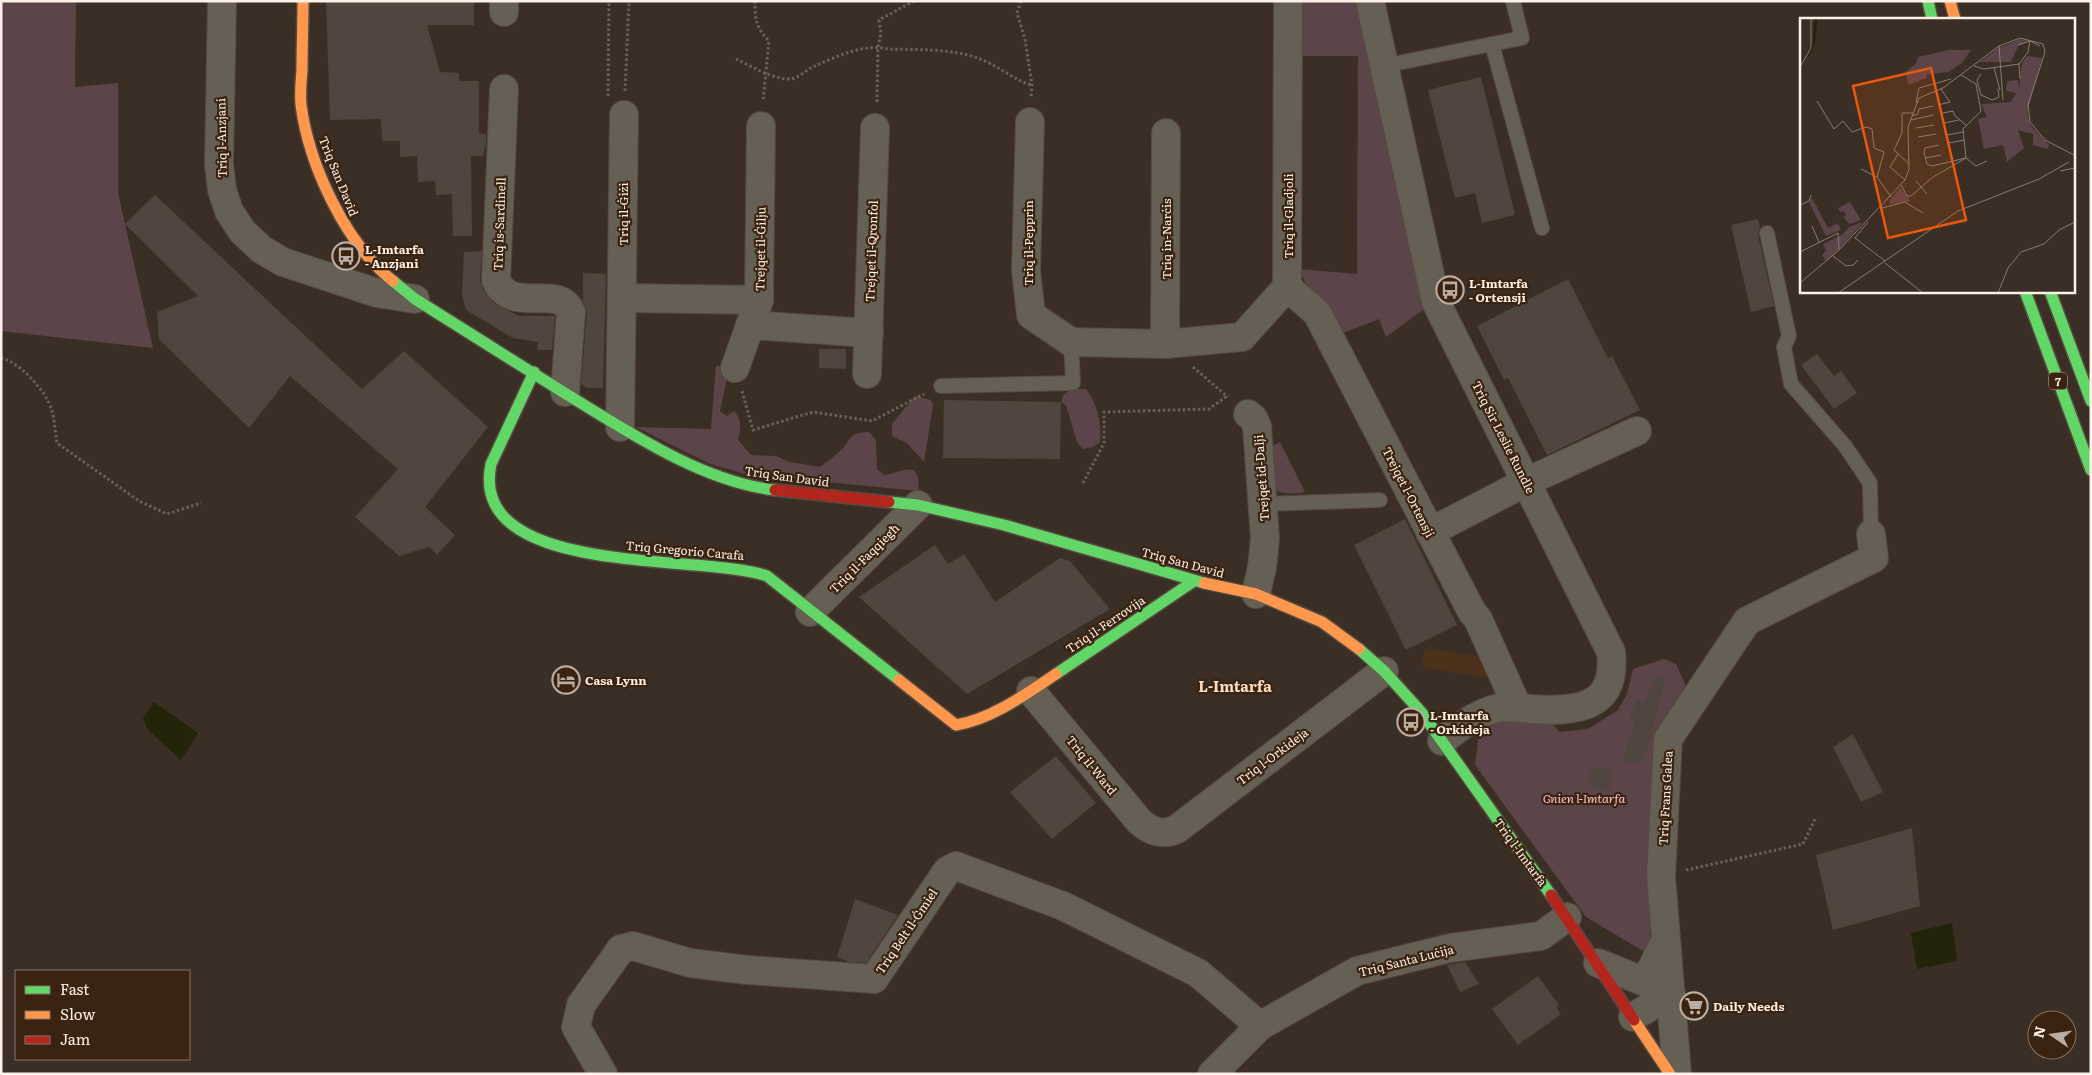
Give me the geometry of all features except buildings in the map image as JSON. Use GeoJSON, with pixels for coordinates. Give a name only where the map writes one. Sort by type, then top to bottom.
{"type":"FeatureCollection","features":[{"type":"Feature","properties":{"kind":"main road","name":"Triq San David"},"geometry":{"type":"LineString","coordinates":[[303,1],[301,103],[306,130],[316,162],[339,217],[353,239],[386,276],[415,299],[620,427],[707,473],[738,483],[768,489],[918,504],[1004,525],[1194,580],[1256,594],[1322,622],[1346,638],[1384,671]]}},
{"type":"Feature","properties":{"kind":"main road"},"geometry":{"type":"LineString","coordinates":[[1928,1],[1932,18]]}},
{"type":"Feature","properties":{"kind":"main road"},"geometry":{"type":"LineString","coordinates":[[1950,1],[1955,18]]}},
{"type":"Feature","properties":{"kind":"main road","name":"7"},"geometry":{"type":"LineString","coordinates":[[2025,292],[2091,470]]}},
{"type":"Feature","properties":{"kind":"main road","name":"7"},"geometry":{"type":"LineString","coordinates":[[2050,292],[2091,401]]}},
{"type":"Feature","properties":{"kind":"main road","name":"Triq Gregorio Carafa"},"geometry":{"type":"LineString","coordinates":[[534,372],[491,464],[487,478],[491,498],[504,519],[537,538],[597,555],[751,570],[767,576],[810,612],[956,725],[973,722],[1031,691]]}},
{"type":"Feature","properties":{"kind":"main road","name":"Triq il-Ferrovija"},"geometry":{"type":"LineString","coordinates":[[1031,691],[1194,580]]}},
{"type":"Feature","properties":{"kind":"main road","name":"Triq l-Imtarfa"},"geometry":{"type":"LineString","coordinates":[[1384,671],[1422,713],[1567,917],[1670,1074]]}},
{"type":"Feature","properties":{"kind":"street","name":"Triq l-Anzjani"},"geometry":{"type":"LineString","coordinates":[[222,1],[219,164],[222,190],[227,204],[242,231],[261,249],[283,262],[377,293],[415,299]]}},
{"type":"Feature","properties":{"kind":"street","name":"Triq il-Gladjoli"},"geometry":{"type":"LineString","coordinates":[[1288,1],[1288,286]]}},
{"type":"Feature","properties":{"kind":"street","name":"Triq Sir Leslie Rundle"},"geometry":{"type":"LineString","coordinates":[[1370,1],[1436,302],[1611,652],[1611,678],[1605,692],[1595,701],[1566,709],[1530,709],[1517,706],[1497,708],[1463,724],[1442,741]]}},
{"type":"Feature","properties":{"kind":"street","name":"Triq is-Sardinell"},"geometry":{"type":"LineString","coordinates":[[504,89],[496,280],[503,290],[512,296],[524,299],[556,299],[568,306],[571,312],[565,392]]}},
{"type":"Feature","properties":{"kind":"street","name":"Triq il-Ġiżi"},"geometry":{"type":"LineString","coordinates":[[620,427],[624,115]]}},
{"type":"Feature","properties":{"kind":"street","name":"Triq il-Pepprin"},"geometry":{"type":"LineString","coordinates":[[1030,122],[1026,271],[1031,315],[1071,342]]}},
{"type":"Feature","properties":{"kind":"street","name":"Trejqet il-Ġilju"},"geometry":{"type":"LineString","coordinates":[[735,368],[754,312],[762,126]]}},
{"type":"Feature","properties":{"kind":"street","name":"Trejqet il-Qronfol"},"geometry":{"type":"LineString","coordinates":[[867,374],[874,128]]}},
{"type":"Feature","properties":{"kind":"street","name":"Triq in-Narċis"},"geometry":{"type":"LineString","coordinates":[[1165,344],[1166,133]]}},
{"type":"Feature","properties":{"kind":"street"},"geometry":{"type":"LineString","coordinates":[[1071,342],[1165,344],[1242,337],[1288,286]]}},
{"type":"Feature","properties":{"kind":"street","name":"Trejqet l-Ortensji"},"geometry":{"type":"LineString","coordinates":[[1288,286],[1317,313],[1472,612],[1478,619],[1517,706]]}},
{"type":"Feature","properties":{"kind":"street"},"geometry":{"type":"LineString","coordinates":[[623,298],[754,312],[869,333]]}},
{"type":"Feature","properties":{"kind":"street","name":"Trejqet id-Dalji"},"geometry":{"type":"LineString","coordinates":[[1248,414],[1253,418],[1257,426],[1265,539],[1262,567],[1256,594]]}},
{"type":"Feature","properties":{"kind":"street"},"geometry":{"type":"LineString","coordinates":[[1430,532],[1526,482],[1637,431]]}},
{"type":"Feature","properties":{"kind":"street","name":"Triq il-Faqqiegħ"},"geometry":{"type":"LineString","coordinates":[[810,612],[918,504]]}},
{"type":"Feature","properties":{"kind":"street","name":"Triq Frans Galea"},"geometry":{"type":"LineString","coordinates":[[1677,1074],[1661,876],[1668,740],[1747,621],[1874,558],[1871,534]]}},
{"type":"Feature","properties":{"kind":"street","name":"Triq l-Orkideja"},"geometry":{"type":"LineString","coordinates":[[1158,833],[1168,833],[1177,829],[1384,671]]}},
{"type":"Feature","properties":{"kind":"street","name":"Triq il-Ward"},"geometry":{"type":"LineString","coordinates":[[1031,691],[1139,822],[1147,829],[1158,833]]}},
{"type":"Feature","properties":{"kind":"street","name":"Triq Belt il-Ġmiel"},"geometry":{"type":"LineString","coordinates":[[603,1074],[576,1027],[581,1005],[621,949],[634,946],[690,963],[748,970],[874,979],[947,871],[956,866],[1064,906],[1198,973],[1260,1026]]}},
{"type":"Feature","properties":{"kind":"street","name":"Triq Santa Luċija"},"geometry":{"type":"LineString","coordinates":[[1212,1074],[1260,1026],[1357,971],[1450,948],[1541,936],[1567,917]]}},
{"type":"Feature","properties":{"kind":"street"},"geometry":{"type":"LineString","coordinates":[[1598,963],[1645,982],[1666,938]]}},
{"type":"Feature","properties":{"kind":"street"},"geometry":{"type":"LineString","coordinates":[[1633,1017],[1671,994]]}},
{"type":"Feature","properties":{"kind":"lane"},"geometry":{"type":"LineString","coordinates":[[1383,66],[1522,38],[1513,1]]}},
{"type":"Feature","properties":{"kind":"lane"},"geometry":{"type":"LineString","coordinates":[[1492,44],[1542,228]]}},
{"type":"Feature","properties":{"kind":"lane"},"geometry":{"type":"LineString","coordinates":[[1767,233],[1789,336],[1784,347],[1791,384],[1845,446],[1870,483],[1871,534]]}},
{"type":"Feature","properties":{"kind":"lane"},"geometry":{"type":"LineString","coordinates":[[940,386],[1073,383],[1071,342]]}},
{"type":"Feature","properties":{"kind":"lane"},"geometry":{"type":"LineString","coordinates":[[1262,504],[1380,500]]}},
{"type":"Feature","properties":{"kind":"path"},"geometry":{"type":"LineString","coordinates":[[624,115],[629,1]]}},
{"type":"Feature","properties":{"kind":"path"},"geometry":{"type":"LineString","coordinates":[[755,1],[755,17],[758,29],[769,41],[762,126]]}},
{"type":"Feature","properties":{"kind":"path"},"geometry":{"type":"LineString","coordinates":[[874,128],[878,87],[878,47],[881,33],[879,20],[914,1]]}},
{"type":"Feature","properties":{"kind":"path"},"geometry":{"type":"LineString","coordinates":[[1021,1],[1018,13],[1032,85],[1030,122]]}},
{"type":"Feature","properties":{"kind":"path"},"geometry":{"type":"LineString","coordinates":[[736,59],[765,73],[785,79],[795,78],[812,67],[849,52],[878,47],[954,52],[993,65],[1032,85]]}},
{"type":"Feature","properties":{"kind":"path"},"geometry":{"type":"LineString","coordinates":[[1165,344],[1248,414]]}},
{"type":"Feature","properties":{"kind":"path"},"geometry":{"type":"LineString","coordinates":[[1,358],[8,360],[35,382],[52,410],[56,443],[139,501],[167,514],[201,503]]}},
{"type":"Feature","properties":{"kind":"path"},"geometry":{"type":"LineString","coordinates":[[735,368],[753,430],[813,412],[872,421],[940,386]]}},
{"type":"Feature","properties":{"kind":"path"},"geometry":{"type":"LineString","coordinates":[[1083,483],[1104,444],[1104,412],[1209,409],[1227,396]]}},
{"type":"Feature","properties":{"kind":"path"},"geometry":{"type":"LineString","coordinates":[[1661,876],[1803,844],[1815,819]]}},
{"type":"Feature","properties":{"kind":"shaded area"},"geometry":{"type":"Polygon","coordinates":[[[1425,648],[1491,658],[1487,678],[1422,667],[1425,648]]]}},
{"type":"Feature","properties":{"kind":"shaded area"},"geometry":{"type":"Polygon","coordinates":[[[154,702],[198,733],[181,760],[148,730],[143,718],[154,702]]]}},
{"type":"Feature","properties":{"kind":"shaded area"},"geometry":{"type":"Polygon","coordinates":[[[1952,923],[1957,961],[1917,969],[1911,933],[1952,923]]]}},
{"type":"Feature","properties":{"kind":"green space"},"geometry":{"type":"Polygon","coordinates":[[[1,1],[76,1],[75,87],[118,83],[118,193],[153,348],[1,331],[1,1]]]}},
{"type":"Feature","properties":{"kind":"green space"},"geometry":{"type":"Polygon","coordinates":[[[1299,1],[1360,1],[1424,309],[1386,337],[1379,319],[1335,336],[1298,269],[1357,274],[1358,56],[1300,56],[1299,1]]]}},
{"type":"Feature","properties":{"kind":"green space"},"geometry":{"type":"Polygon","coordinates":[[[730,365],[720,411],[727,416],[734,411],[737,414],[740,424],[738,440],[751,455],[776,456],[789,462],[820,467],[840,451],[853,436],[869,432],[876,440],[877,469],[884,475],[914,470],[918,477],[919,491],[745,474],[710,464],[636,427],[711,429],[716,366],[730,365]]]}},
{"type":"Feature","properties":{"kind":"green space"},"geometry":{"type":"Polygon","coordinates":[[[1070,389],[1086,389],[1096,407],[1100,442],[1093,447],[1083,449],[1077,442],[1066,405],[1061,402],[1063,396],[1070,389]]]}},
{"type":"Feature","properties":{"kind":"green space"},"geometry":{"type":"Polygon","coordinates":[[[915,396],[931,400],[933,405],[924,462],[907,443],[892,436],[892,424],[915,396]]]}},
{"type":"Feature","properties":{"kind":"green space"},"geometry":{"type":"Polygon","coordinates":[[[1280,442],[1305,492],[1282,493],[1272,485],[1268,449],[1280,442]]]}},
{"type":"Feature","properties":{"kind":"green space","name":"Gnien l-Imtarfa"},"geometry":{"type":"Polygon","coordinates":[[[1664,659],[1676,664],[1689,693],[1654,737],[1650,955],[1586,917],[1475,765],[1479,733],[1512,715],[1550,720],[1559,732],[1588,729],[1618,710],[1627,694],[1633,669],[1664,659]]]}},
{"type":"Feature","properties":{"kind":"traffic: fast"},"geometry":{"type":"LineString","coordinates":[[1928,1],[1932,18]]}},
{"type":"Feature","properties":{"kind":"traffic: fast"},"geometry":{"type":"LineString","coordinates":[[393,281],[415,299],[638,438],[720,477],[747,485],[775,490]]}},
{"type":"Feature","properties":{"kind":"traffic: fast"},"geometry":{"type":"LineString","coordinates":[[2025,292],[2091,470]]}},
{"type":"Feature","properties":{"kind":"traffic: fast"},"geometry":{"type":"LineString","coordinates":[[2050,292],[2091,401]]}},
{"type":"Feature","properties":{"kind":"traffic: fast"},"geometry":{"type":"LineString","coordinates":[[534,372],[491,464],[493,501],[515,527],[551,544],[596,554],[646,561],[736,569],[767,576],[899,680]]}},
{"type":"Feature","properties":{"kind":"traffic: fast"},"geometry":{"type":"LineString","coordinates":[[889,502],[918,505],[1004,525],[1204,583]]}},
{"type":"Feature","properties":{"kind":"traffic: fast"},"geometry":{"type":"LineString","coordinates":[[1056,674],[1194,581]]}},
{"type":"Feature","properties":{"kind":"traffic: fast"},"geometry":{"type":"LineString","coordinates":[[1359,649],[1384,671],[1422,713],[1551,895]]}},
{"type":"Feature","properties":{"kind":"traffic: slow"},"geometry":{"type":"LineString","coordinates":[[303,1],[301,105],[312,152],[321,177],[345,224],[360,246],[393,281]]}},
{"type":"Feature","properties":{"kind":"traffic: slow"},"geometry":{"type":"LineString","coordinates":[[1950,1],[1955,18]]}},
{"type":"Feature","properties":{"kind":"traffic: slow"},"geometry":{"type":"LineString","coordinates":[[1204,583],[1256,594],[1322,622],[1359,649]]}},
{"type":"Feature","properties":{"kind":"traffic: slow"},"geometry":{"type":"LineString","coordinates":[[899,680],[956,725],[996,712],[1056,674]]}},
{"type":"Feature","properties":{"kind":"traffic: slow"},"geometry":{"type":"LineString","coordinates":[[1634,1020],[1670,1074]]}},
{"type":"Feature","properties":{"kind":"traffic: jam"},"geometry":{"type":"LineString","coordinates":[[775,490],[889,502]]}},
{"type":"Feature","properties":{"kind":"traffic: jam"},"geometry":{"type":"LineString","coordinates":[[1551,895],[1634,1020]]}},
{"type":"Feature","properties":{"kind":"place","name":"L-Imtarfa - Anzjani"},"geometry":{"type":"Point","coordinates":[346,256]}},
{"type":"Feature","properties":{"kind":"place","name":"L-Imtarfa - Ortensji"},"geometry":{"type":"Point","coordinates":[1450,290]}},
{"type":"Feature","properties":{"kind":"place","name":"Casa Lynn"},"geometry":{"type":"Point","coordinates":[566,680]}},
{"type":"Feature","properties":{"kind":"place","name":"L-Imtarfa - Orkideja"},"geometry":{"type":"Point","coordinates":[1411,722]}},
{"type":"Feature","properties":{"kind":"place","name":"Daily Needs"},"geometry":{"type":"Point","coordinates":[1694,1006]}},
{"type":"Feature","properties":{"kind":"district","name":"L-Imtarfa"},"geometry":{"type":"Point","coordinates":[1235,685]}}]}
